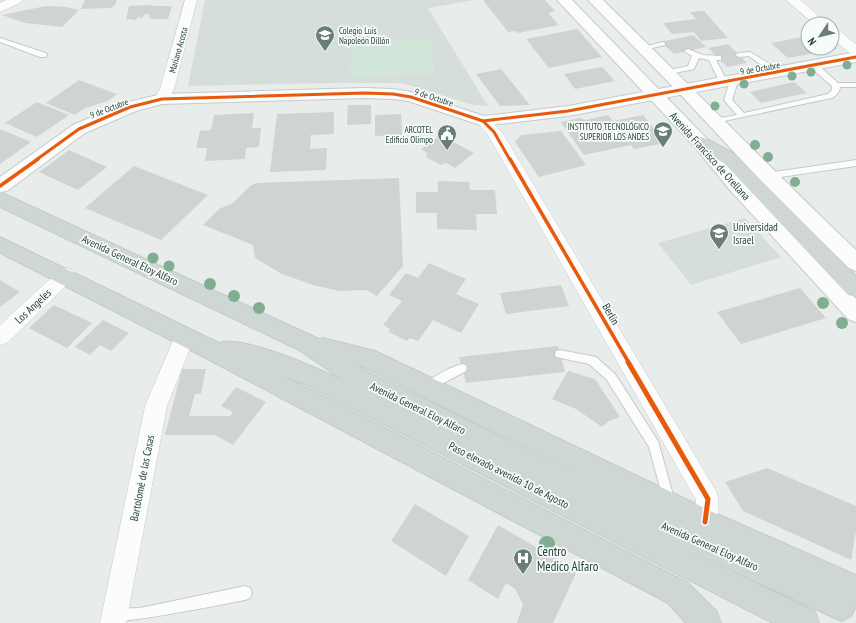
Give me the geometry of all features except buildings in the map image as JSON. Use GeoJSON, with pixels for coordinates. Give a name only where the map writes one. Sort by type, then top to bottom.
{"type":"FeatureCollection","features":[{"type":"Feature","properties":{"kind":"main road","name":"Avenida Francisco de Orellana"},"geometry":{"type":"LineString","coordinates":[[564,0],[701,144],[736,185],[856,313]]}},
{"type":"Feature","properties":{"kind":"main road"},"geometry":{"type":"LineString","coordinates":[[595,0],[668,72],[767,176],[856,263]]}},
{"type":"Feature","properties":{"kind":"main road","name":"9 de Octubre"},"geometry":{"type":"LineString","coordinates":[[0,186],[79,129],[130,107],[162,99],[365,93],[393,94],[411,97],[483,120],[568,111],[653,94],[685,90],[778,73],[856,57]]}},
{"type":"Feature","properties":{"kind":"main road"},"geometry":{"type":"LineString","coordinates":[[701,144],[730,159],[856,289]]}},
{"type":"Feature","properties":{"kind":"main road","name":"Avenida General Eloy Alfaro"},"geometry":{"type":"LineString","coordinates":[[0,199],[307,344],[361,380],[560,478],[849,598]]}},
{"type":"Feature","properties":{"kind":"main road"},"geometry":{"type":"LineString","coordinates":[[0,244],[66,275],[678,593],[706,623]]}},
{"type":"Feature","properties":{"kind":"main road","name":"Paso elevado avenida 10 de Agosto"},"geometry":{"type":"LineString","coordinates":[[196,342],[251,354],[313,377],[804,623]]}},
{"type":"Feature","properties":{"kind":"main road"},"geometry":{"type":"LineString","coordinates":[[307,344],[367,358],[669,504],[849,598]]}},
{"type":"Feature","properties":{"kind":"street"},"geometry":{"type":"LineString","coordinates":[[0,8],[16,0]]}},
{"type":"Feature","properties":{"kind":"street","name":"Mariano Acosta"},"geometry":{"type":"LineString","coordinates":[[162,99],[167,89],[191,0]]}},
{"type":"Feature","properties":{"kind":"street"},"geometry":{"type":"LineString","coordinates":[[792,0],[812,16]]}},
{"type":"Feature","properties":{"kind":"street"},"geometry":{"type":"LineString","coordinates":[[840,38],[856,51]]}},
{"type":"Feature","properties":{"kind":"street","name":"Berlín"},"geometry":{"type":"LineString","coordinates":[[483,120],[494,132],[708,499],[705,522]]}},
{"type":"Feature","properties":{"kind":"street","name":"Los Angeles"},"geometry":{"type":"LineString","coordinates":[[0,337],[66,275]]}},
{"type":"Feature","properties":{"kind":"street","name":"Bartolomé de las Casas"},"geometry":{"type":"LineString","coordinates":[[114,620],[156,406],[196,342]]}},
{"type":"Feature","properties":{"kind":"lane"},"geometry":{"type":"LineString","coordinates":[[0,40],[43,55]]}},
{"type":"Feature","properties":{"kind":"lane"},"geometry":{"type":"LineString","coordinates":[[643,48],[663,44]]}},
{"type":"Feature","properties":{"kind":"lane"},"geometry":{"type":"LineString","coordinates":[[688,51],[696,56],[715,59],[729,82],[728,100],[742,116]]}},
{"type":"Feature","properties":{"kind":"lane"},"geometry":{"type":"LineString","coordinates":[[739,55],[750,54],[778,73]]}},
{"type":"Feature","properties":{"kind":"lane"},"geometry":{"type":"LineString","coordinates":[[668,72],[691,67],[696,56]]}},
{"type":"Feature","properties":{"kind":"lane"},"geometry":{"type":"LineString","coordinates":[[814,66],[836,85],[856,85]]}},
{"type":"Feature","properties":{"kind":"lane"},"geometry":{"type":"LineString","coordinates":[[715,121],[831,96],[836,90],[836,85]]}},
{"type":"Feature","properties":{"kind":"lane"},"geometry":{"type":"LineString","coordinates":[[767,176],[856,163]]}},
{"type":"Feature","properties":{"kind":"lane"},"geometry":{"type":"LineString","coordinates":[[560,354],[592,360],[612,377],[654,445],[669,504]]}},
{"type":"Feature","properties":{"kind":"lane"},"geometry":{"type":"LineString","coordinates":[[429,388],[438,381],[462,368]]}},
{"type":"Feature","properties":{"kind":"lane"},"geometry":{"type":"LineString","coordinates":[[114,620],[245,592]]}},
{"type":"Feature","properties":{"kind":"shaded area","name":"Colegio Luis Napoleón Dillón"},"geometry":{"type":"Polygon","coordinates":[[[205,0],[475,0],[428,8],[488,106],[473,105],[402,83],[188,86],[205,0]]]}},
{"type":"Feature","properties":{"kind":"shaded area","name":"Universidad Israel"},"geometry":{"type":"Polygon","coordinates":[[[745,218],[781,257],[691,285],[658,243],[745,218]]]}},
{"type":"Feature","properties":{"kind":"green space"},"geometry":{"type":"Polygon","coordinates":[[[432,41],[434,75],[350,77],[352,42],[432,41]]]}},
{"type":"Feature","properties":{"kind":"cycle path"},"geometry":{"type":"LineString","coordinates":[[0,186],[79,129],[130,107],[162,99],[365,93],[393,94],[411,97],[483,121],[568,111],[856,57]]}},
{"type":"Feature","properties":{"kind":"cycle path"},"geometry":{"type":"LineString","coordinates":[[483,121],[494,132],[708,499],[705,522]]}},
{"type":"Feature","properties":{"kind":"place","name":"Colegio Luis Napoleón Dillón"},"geometry":{"type":"Point","coordinates":[325,52]}},
{"type":"Feature","properties":{"kind":"place","name":"INSTITUTO TECNOLÓGICO SUPERIOR LOS ANDES"},"geometry":{"type":"Point","coordinates":[663,148]}},
{"type":"Feature","properties":{"kind":"place","name":"ARCOTEL Edificio Olimpo"},"geometry":{"type":"Point","coordinates":[447,151]}},
{"type":"Feature","properties":{"kind":"place","name":"Universidad Israel"},"geometry":{"type":"Point","coordinates":[719,250]}},
{"type":"Feature","properties":{"kind":"place","name":"Centro Medico Alfaro"},"geometry":{"type":"Point","coordinates":[523,575]}}]}
